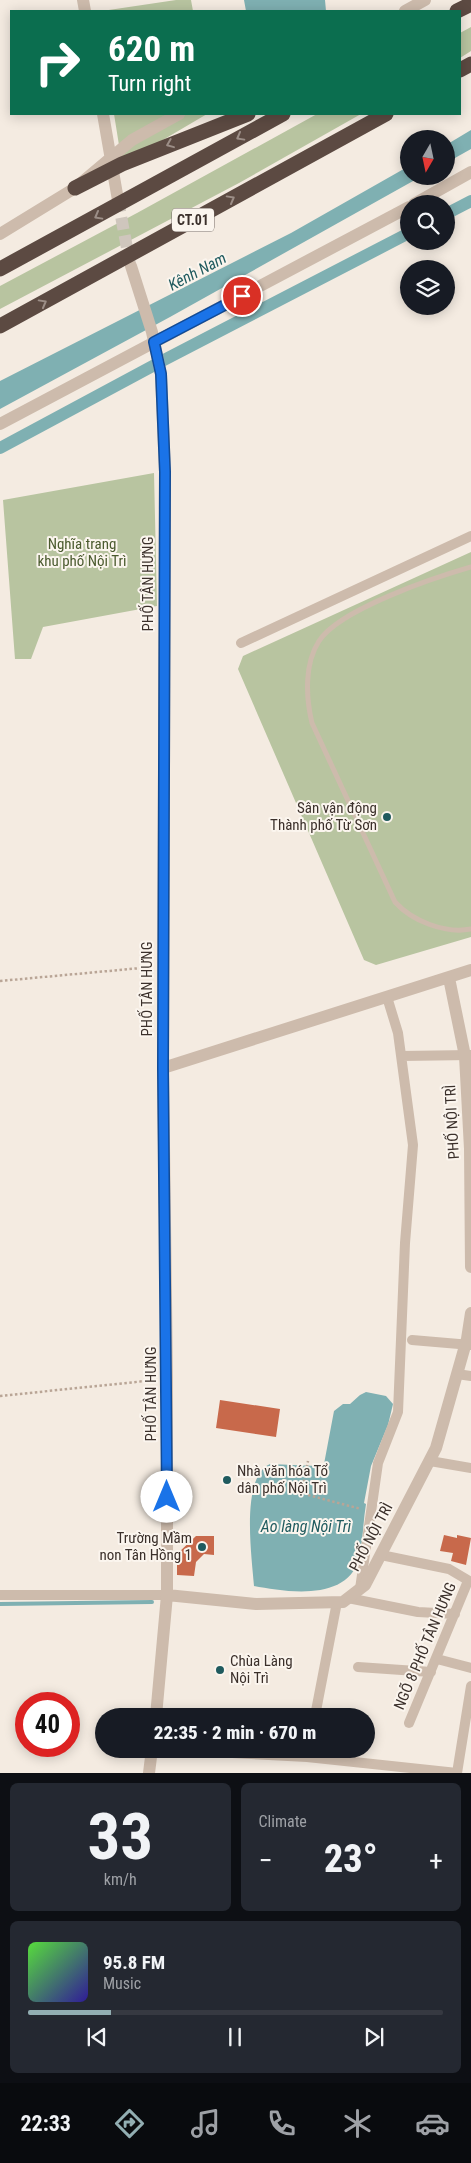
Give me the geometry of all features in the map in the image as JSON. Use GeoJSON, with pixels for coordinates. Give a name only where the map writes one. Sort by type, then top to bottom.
{"type":"FeatureCollection","features":[{"type":"Feature","properties":{"kind":"highway"},"geometry":{"type":"LineString","coordinates":[[75,188],[112,164],[245,115]]}},
{"type":"Feature","properties":{"kind":"highway"},"geometry":{"type":"LineString","coordinates":[[0,269],[281,115]]}},
{"type":"Feature","properties":{"kind":"highway","name":"CT.01"},"geometry":{"type":"LineString","coordinates":[[0,326],[384,115]]}},
{"type":"Feature","properties":{"kind":"street"},"geometry":{"type":"LineString","coordinates":[[407,10],[425,0]]}},
{"type":"Feature","properties":{"kind":"street"},"geometry":{"type":"LineString","coordinates":[[103,115],[118,200]]}},
{"type":"Feature","properties":{"kind":"street"},"geometry":{"type":"LineString","coordinates":[[112,164],[132,140],[177,115]]}},
{"type":"Feature","properties":{"kind":"street"},"geometry":{"type":"LineString","coordinates":[[430,195],[471,172]]}},
{"type":"Feature","properties":{"kind":"street"},"geometry":{"type":"LineString","coordinates":[[0,234],[75,188]]}},
{"type":"Feature","properties":{"kind":"street"},"geometry":{"type":"LineString","coordinates":[[0,424],[400,212]]}},
{"type":"Feature","properties":{"kind":"street","name":"PHỐ TÂN HƯNG"},"geometry":{"type":"LineString","coordinates":[[131,266],[154,342],[161,374],[165,472],[163,1068],[167,1378],[167,1595],[157,1708]]}},
{"type":"Feature","properties":{"kind":"street"},"geometry":{"type":"LineString","coordinates":[[241,643],[471,536]]}},
{"type":"Feature","properties":{"kind":"street"},"geometry":{"type":"LineString","coordinates":[[163,1068],[471,970]]}},
{"type":"Feature","properties":{"kind":"street","name":"PHỐ NỘI TRÌ"},"geometry":{"type":"LineString","coordinates":[[449,978],[468,1056],[471,1268]]}},
{"type":"Feature","properties":{"kind":"street"},"geometry":{"type":"LineString","coordinates":[[360,1589],[378,1463],[398,1412],[405,1243],[413,1145],[398,1033],[387,997]]}},
{"type":"Feature","properties":{"kind":"street"},"geometry":{"type":"LineString","coordinates":[[401,1056],[468,1056]]}},
{"type":"Feature","properties":{"kind":"street","name":"PHỐ NỘI TRÌ"},"geometry":{"type":"LineString","coordinates":[[342,1600],[365,1585],[436,1448],[457,1374],[468,1345],[471,1314]]}},
{"type":"Feature","properties":{"kind":"street"},"geometry":{"type":"LineString","coordinates":[[412,1340],[468,1345]]}},
{"type":"Feature","properties":{"kind":"street"},"geometry":{"type":"LineString","coordinates":[[457,1374],[471,1376]]}},
{"type":"Feature","properties":{"kind":"street"},"geometry":{"type":"LineString","coordinates":[[430,1461],[471,1468]]}},
{"type":"Feature","properties":{"kind":"street"},"geometry":{"type":"LineString","coordinates":[[381,1555],[449,1568],[470,1582]]}},
{"type":"Feature","properties":{"kind":"street","name":"NGÕ 8 PHỐ TÂN HƯNG"},"geometry":{"type":"LineString","coordinates":[[409,1722],[470,1582]]}},
{"type":"Feature","properties":{"kind":"street"},"geometry":{"type":"LineString","coordinates":[[0,1595],[167,1595],[256,1604],[342,1600],[418,1612],[455,1614]]}},
{"type":"Feature","properties":{"kind":"street"},"geometry":{"type":"LineString","coordinates":[[317,1708],[342,1600]]}},
{"type":"Feature","properties":{"kind":"street"},"geometry":{"type":"LineString","coordinates":[[436,1659],[471,1668]]}},
{"type":"Feature","properties":{"kind":"street"},"geometry":{"type":"LineString","coordinates":[[358,1667],[431,1672]]}},
{"type":"Feature","properties":{"kind":"street"},"geometry":{"type":"LineString","coordinates":[[347,1758],[457,1772],[471,1686]]}},
{"type":"Feature","properties":{"kind":"street"},"geometry":{"type":"LineString","coordinates":[[149,1773],[152,1758]]}},
{"type":"Feature","properties":{"kind":"lane"},"geometry":{"type":"LineString","coordinates":[[471,567],[430,579],[349,616],[331,628],[319,641],[314,652],[308,689],[308,705],[312,723],[395,902],[409,914],[434,925],[460,931],[471,929]]}},
{"type":"Feature","properties":{"kind":"path"},"geometry":{"type":"LineString","coordinates":[[0,981],[163,966]]}},
{"type":"Feature","properties":{"kind":"path"},"geometry":{"type":"LineString","coordinates":[[0,1396],[167,1378]]}},
{"type":"Feature","properties":{"kind":"path"},"geometry":{"type":"LineString","coordinates":[[303,1487],[308,1461]]}},
{"type":"Feature","properties":{"kind":"path"},"geometry":{"type":"LineString","coordinates":[[308,1495],[370,1512]]}},
{"type":"Feature","properties":{"kind":"green space"},"geometry":{"type":"Polygon","coordinates":[[[176,0],[191,0],[193,10],[109,10],[176,0]]]}},
{"type":"Feature","properties":{"kind":"green space"},"geometry":{"type":"Polygon","coordinates":[[[471,27],[471,51],[461,57],[461,32],[471,27]]]}},
{"type":"Feature","properties":{"kind":"green space"},"geometry":{"type":"Polygon","coordinates":[[[114,115],[205,115],[122,164],[114,115]]]}},
{"type":"Feature","properties":{"kind":"green space"},"geometry":{"type":"Polygon","coordinates":[[[315,115],[359,115],[239,183],[0,309],[0,286],[315,115]]]}},
{"type":"Feature","properties":{"kind":"green space","name":"Nghĩa trang khu phố Nội Trì"},"geometry":{"type":"Polygon","coordinates":[[[154,473],[157,606],[43,627],[31,659],[15,659],[3,500],[154,473]]]}},
{"type":"Feature","properties":{"kind":"green space","name":"Sân vận động Thành phố Từ Sơn"},"geometry":{"type":"Polygon","coordinates":[[[471,552],[471,937],[376,965],[364,960],[238,669],[243,656],[471,552]]]}},
{"type":"Feature","properties":{"kind":"water"},"geometry":{"type":"Polygon","coordinates":[[[244,0],[325,0],[326,10],[246,10],[244,0]]]}},
{"type":"Feature","properties":{"kind":"water"},"geometry":{"type":"Polygon","coordinates":[[[471,130],[471,149],[455,158],[455,140],[471,130]]]}},
{"type":"Feature","properties":{"kind":"water","name":"Kênh Nam"},"geometry":{"type":"Polygon","coordinates":[[[400,171],[400,185],[406,185],[170,317],[0,409],[0,381],[291,233],[400,171]]]}},
{"type":"Feature","properties":{"kind":"water","name":"Ao làng Nội Trì"},"geometry":{"type":"Polygon","coordinates":[[[366,1392],[386,1396],[393,1404],[388,1425],[371,1466],[364,1503],[366,1504],[359,1558],[353,1572],[342,1582],[329,1588],[314,1591],[282,1590],[254,1586],[250,1539],[251,1501],[261,1472],[270,1464],[317,1466],[324,1464],[334,1411],[343,1404],[350,1404],[366,1392]]]}},
{"type":"Feature","properties":{"kind":"building"},"geometry":{"type":"Polygon","coordinates":[[[220,1400],[280,1409],[276,1437],[216,1428],[220,1400]]]}},
{"type":"Feature","properties":{"kind":"building"},"geometry":{"type":"Polygon","coordinates":[[[444,1535],[457,1538],[457,1535],[471,1538],[466,1565],[451,1561],[453,1553],[440,1551],[444,1535]]]}},
{"type":"Feature","properties":{"kind":"building"},"geometry":{"type":"Polygon","coordinates":[[[196,1536],[214,1536],[214,1555],[204,1554],[196,1562],[194,1576],[177,1575],[177,1554],[196,1536]]]}},
{"type":"Feature","properties":{"kind":"waterway"},"geometry":{"type":"LineString","coordinates":[[455,209],[471,201]]}},
{"type":"Feature","properties":{"kind":"waterway"},"geometry":{"type":"LineString","coordinates":[[0,448],[162,361],[400,238]]}},
{"type":"Feature","properties":{"kind":"waterway"},"geometry":{"type":"LineString","coordinates":[[0,1604],[152,1602]]}},
{"type":"Feature","properties":{"kind":"tunnel"},"geometry":{"type":"LineString","coordinates":[[118,200],[130,264]]}},
{"type":"Feature","properties":{"kind":"place","name":"Sân vận động Thành phố Từ Sơn"},"geometry":{"type":"Point","coordinates":[387,817]}},
{"type":"Feature","properties":{"kind":"place","name":"Nhà văn hóa Tổ dân phố Nội Trì"},"geometry":{"type":"Point","coordinates":[227,1480]}},
{"type":"Feature","properties":{"kind":"place","name":"Trường Mầm non Tân Hồng 1"},"geometry":{"type":"Point","coordinates":[202,1547]}},
{"type":"Feature","properties":{"kind":"place","name":"Chùa Làng Nội Trì"},"geometry":{"type":"Point","coordinates":[220,1670]}},
{"type":"Feature","properties":{"kind":"route"},"geometry":{"type":"LineString","coordinates":[[167,1497],[163,1068],[165,472],[161,374],[154,342],[242,296]]}}]}
